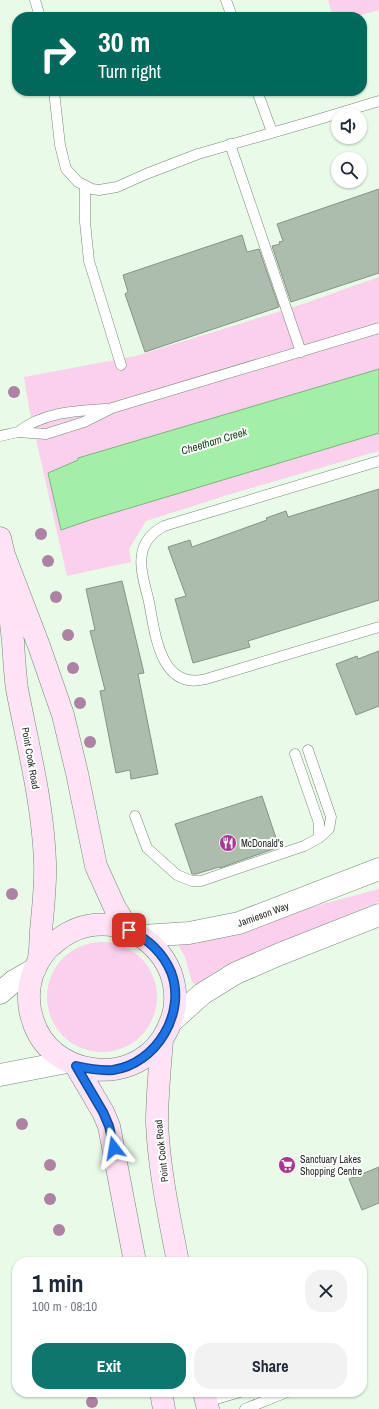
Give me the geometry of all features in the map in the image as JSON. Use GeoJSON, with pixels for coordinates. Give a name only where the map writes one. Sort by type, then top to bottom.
{"type":"FeatureCollection","features":[{"type":"Feature","properties":{"kind":"main road","name":"Point Cook Road"},"geometry":{"type":"LineString","coordinates":[[2,546],[63,715],[77,773],[96,866],[115,908],[136,933]]}},
{"type":"Feature","properties":{"kind":"main road","name":"Point Cook Road"},"geometry":{"type":"LineString","coordinates":[[2,546],[17,687],[34,774],[45,861],[44,896],[36,966]]}},
{"type":"Feature","properties":{"kind":"main road"},"geometry":{"type":"LineString","coordinates":[[109,925],[136,933],[160,952],[171,973],[175,997],[172,1020],[162,1040],[148,1054],[132,1064],[114,1070],[95,1070],[72,1064],[52,1052],[41,1038],[33,1022],[29,1004],[30,986],[36,966],[51,945],[68,933],[81,928],[88,926],[109,925]]}},
{"type":"Feature","properties":{"kind":"main road","name":"Point Cook Road"},"geometry":{"type":"LineString","coordinates":[[162,1040],[157,1122],[165,1190],[177,1257]]}},
{"type":"Feature","properties":{"kind":"main road"},"geometry":{"type":"LineString","coordinates":[[72,1064],[103,1112],[109,1126],[134,1257]]}},
{"type":"Feature","properties":{"kind":"main road"},"geometry":{"type":"LineString","coordinates":[[162,1397],[164,1409]]}},
{"type":"Feature","properties":{"kind":"street","name":"Jamieson Way"},"geometry":{"type":"LineString","coordinates":[[136,933],[189,933],[239,923],[379,870]]}},
{"type":"Feature","properties":{"kind":"street"},"geometry":{"type":"LineString","coordinates":[[172,1020],[202,994],[236,973],[379,914]]}},
{"type":"Feature","properties":{"kind":"street"},"geometry":{"type":"LineString","coordinates":[[0,993],[14,981],[36,966]]}},
{"type":"Feature","properties":{"kind":"street"},"geometry":{"type":"LineString","coordinates":[[0,1075],[72,1064]]}},
{"type":"Feature","properties":{"kind":"lane"},"geometry":{"type":"LineString","coordinates":[[35,0],[39,12]]}},
{"type":"Feature","properties":{"kind":"lane"},"geometry":{"type":"LineString","coordinates":[[226,0],[230,12]]}},
{"type":"Feature","properties":{"kind":"lane"},"geometry":{"type":"LineString","coordinates":[[55,96],[63,163],[68,173],[78,182],[85,186],[99,190],[110,189],[176,162],[230,144],[379,101]]}},
{"type":"Feature","properties":{"kind":"lane"},"geometry":{"type":"LineString","coordinates":[[259,96],[272,132]]}},
{"type":"Feature","properties":{"kind":"lane"},"geometry":{"type":"LineString","coordinates":[[230,144],[301,352]]}},
{"type":"Feature","properties":{"kind":"lane"},"geometry":{"type":"LineString","coordinates":[[85,186],[85,222],[88,261],[121,365]]}},
{"type":"Feature","properties":{"kind":"lane"},"geometry":{"type":"LineString","coordinates":[[0,436],[18,432],[46,434],[84,422],[112,408],[379,328]]}},
{"type":"Feature","properties":{"kind":"lane"},"geometry":{"type":"LineString","coordinates":[[18,432],[28,424],[56,414],[112,408]]}},
{"type":"Feature","properties":{"kind":"lane"},"geometry":{"type":"LineString","coordinates":[[379,461],[164,526],[155,531],[147,541],[141,562],[155,634],[162,656],[172,670],[186,680],[192,681],[206,679],[379,627]]}},
{"type":"Feature","properties":{"kind":"lane"},"geometry":{"type":"LineString","coordinates":[[135,816],[147,848],[177,875],[192,881],[201,881],[304,846],[319,838],[329,829],[331,817],[308,750]]}},
{"type":"Feature","properties":{"kind":"lane"},"geometry":{"type":"LineString","coordinates":[[295,754],[319,823],[319,838]]}},
{"type":"Feature","properties":{"kind":"lane"},"geometry":{"type":"LineString","coordinates":[[204,1403],[224,1397]]}},
{"type":"Feature","properties":{"kind":"lane"},"geometry":{"type":"LineString","coordinates":[[245,1409],[275,1397]]}},
{"type":"Feature","properties":{"kind":"shaded area"},"geometry":{"type":"Polygon","coordinates":[[[328,0],[379,0],[379,10],[367,13],[367,12],[332,12],[328,0]]]}},
{"type":"Feature","properties":{"kind":"shaded area"},"geometry":{"type":"Polygon","coordinates":[[[379,277],[379,451],[231,494],[146,521],[129,549],[131,562],[67,576],[30,413],[24,377],[136,356],[297,306],[379,277]]]}},
{"type":"Feature","properties":{"kind":"shaded area"},"geometry":{"type":"Polygon","coordinates":[[[379,889],[379,902],[254,953],[221,968],[197,984],[192,982],[185,957],[177,943],[379,889]]]}},
{"type":"Feature","properties":{"kind":"shaded area"},"geometry":{"type":"Polygon","coordinates":[[[102,942],[123,946],[133,951],[141,958],[148,966],[153,976],[157,997],[153,1018],[148,1028],[141,1036],[133,1043],[123,1048],[102,1052],[81,1048],[71,1043],[63,1036],[56,1028],[51,1018],[47,997],[51,976],[56,966],[63,958],[71,951],[81,946],[102,942]]]}},
{"type":"Feature","properties":{"kind":"water","name":"Cheetham Creek"},"geometry":{"type":"Polygon","coordinates":[[[379,369],[379,433],[61,530],[48,473],[78,460],[78,458],[379,369]]]}},
{"type":"Feature","properties":{"kind":"building"},"geometry":{"type":"Polygon","coordinates":[[[379,189],[379,273],[291,302],[272,246],[280,244],[279,242],[283,241],[277,224],[379,189]]]}},
{"type":"Feature","properties":{"kind":"building"},"geometry":{"type":"Polygon","coordinates":[[[242,235],[247,252],[259,249],[279,307],[145,352],[125,294],[128,292],[123,275],[242,235]]]}},
{"type":"Feature","properties":{"kind":"building"},"geometry":{"type":"Polygon","coordinates":[[[379,489],[379,600],[248,641],[250,647],[193,663],[175,599],[186,596],[168,547],[190,540],[192,547],[267,520],[266,518],[286,511],[288,517],[379,489]]]}},
{"type":"Feature","properties":{"kind":"building"},"geometry":{"type":"Polygon","coordinates":[[[122,581],[144,673],[138,674],[158,774],[131,779],[130,770],[116,773],[100,691],[105,690],[90,631],[95,630],[86,589],[122,581]]]}},
{"type":"Feature","properties":{"kind":"building"},"geometry":{"type":"Polygon","coordinates":[[[379,651],[379,706],[356,715],[336,664],[357,656],[358,659],[379,651]]]}},
{"type":"Feature","properties":{"kind":"building"},"geometry":{"type":"Polygon","coordinates":[[[262,796],[279,847],[220,868],[192,874],[175,824],[262,796]]]}},
{"type":"Feature","properties":{"kind":"building"},"geometry":{"type":"Polygon","coordinates":[[[379,1167],[379,1203],[362,1210],[349,1179],[379,1167]]]}},
{"type":"Feature","properties":{"kind":"place","name":"McDonald's"},"geometry":{"type":"Point","coordinates":[228,843]}},
{"type":"Feature","properties":{"kind":"place","name":"Sanctuary Lakes Shopping Centre"},"geometry":{"type":"Point","coordinates":[287,1165]}},
{"type":"Feature","properties":{"kind":"route"},"geometry":{"type":"LineString","coordinates":[[114,1148],[109,1126],[103,1112],[76,1066],[95,1070],[114,1070],[132,1064],[148,1054],[162,1040],[172,1020],[175,997],[171,973],[160,952],[142,936],[129,930]]}}]}
